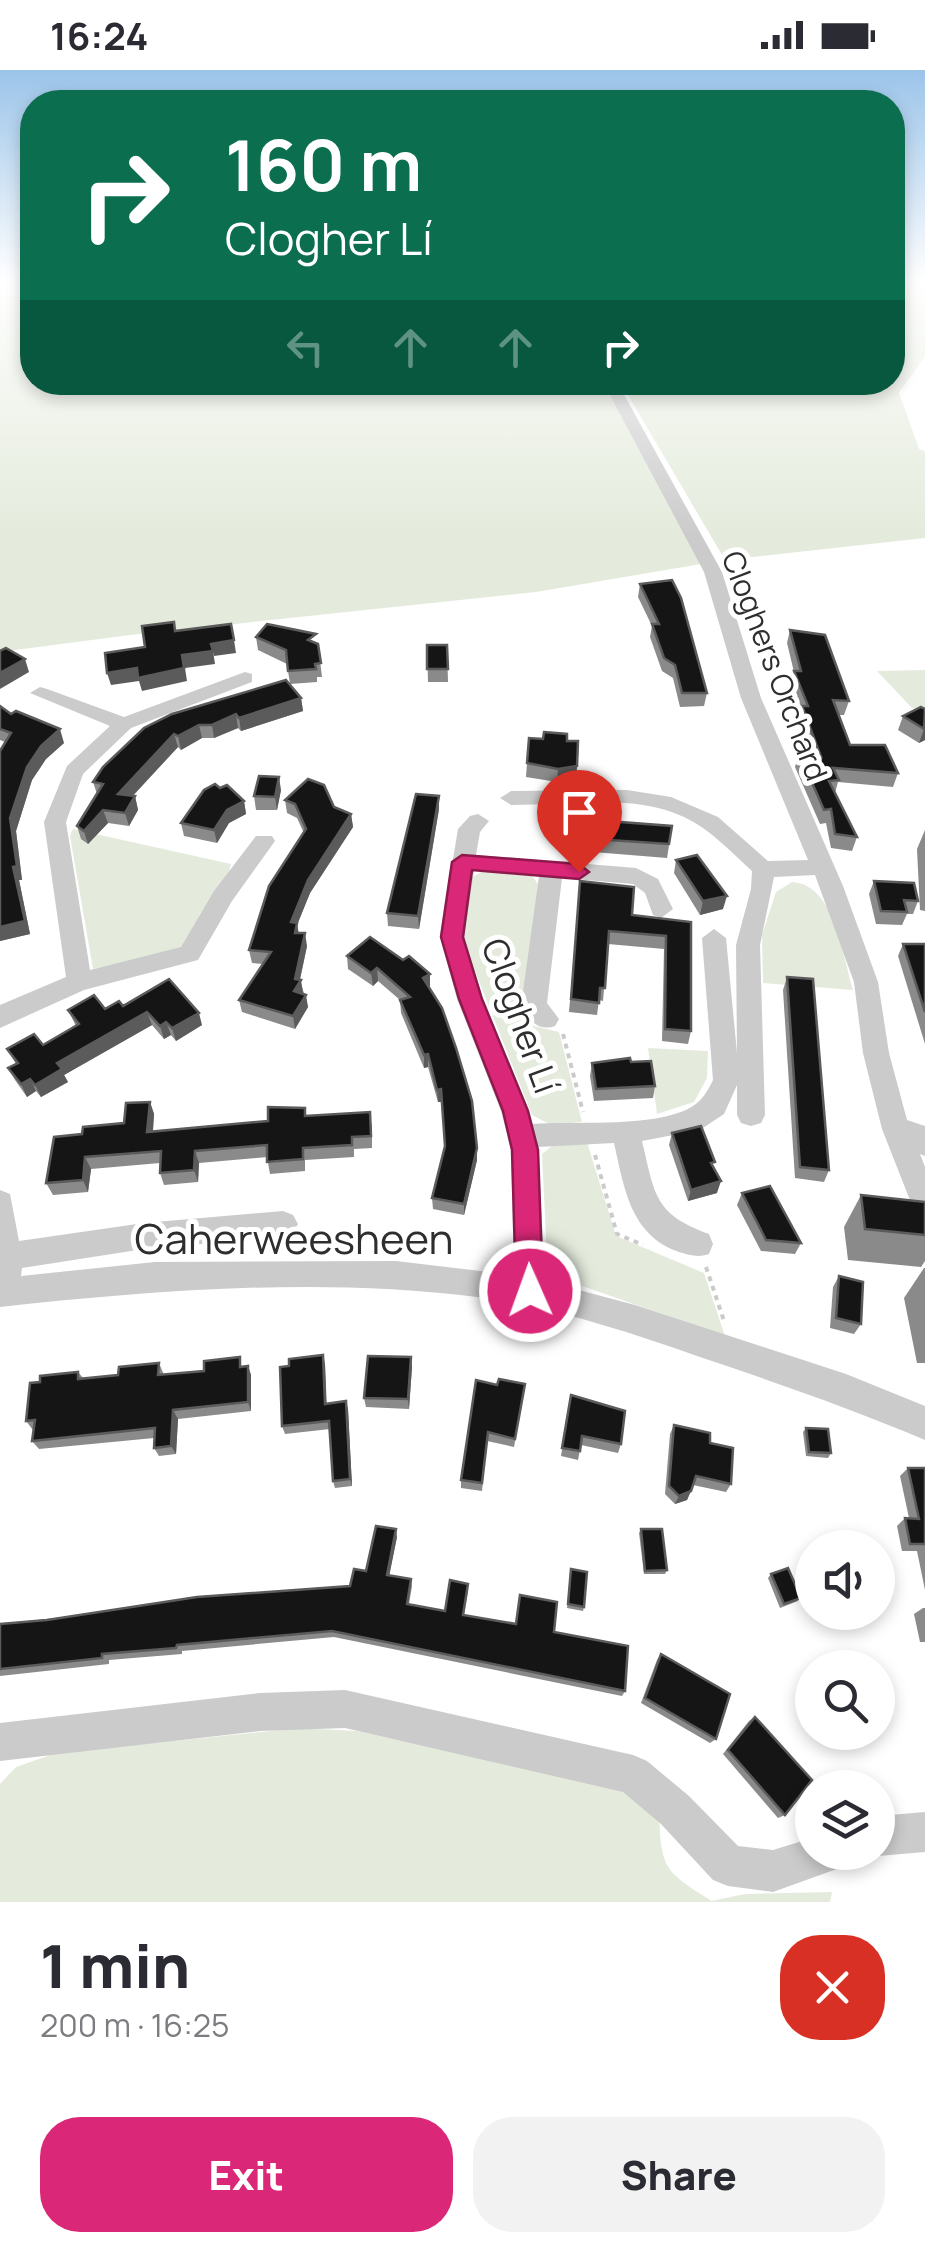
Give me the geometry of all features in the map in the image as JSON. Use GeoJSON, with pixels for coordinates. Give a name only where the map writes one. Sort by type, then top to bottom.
{"type":"FeatureCollection","features":[{"type":"Feature","properties":{"kind":"street","name":"Cloghers Orchard"},"geometry":{"type":"LineString","coordinates":[[617,395],[714,572],[750,698],[823,867],[866,982],[876,1053],[896,1129],[925,1204]]}},
{"type":"Feature","properties":{"kind":"street"},"geometry":{"type":"LineString","coordinates":[[79,982],[55,822],[74,771],[124,724],[245,678]]}},
{"type":"Feature","properties":{"kind":"street"},"geometry":{"type":"LineString","coordinates":[[40,694],[124,724]]}},
{"type":"Feature","properties":{"kind":"street"},"geometry":{"type":"LineString","coordinates":[[511,798],[623,796],[688,810],[730,838],[763,870],[763,890],[748,944],[751,1116]]}},
{"type":"Feature","properties":{"kind":"street","name":"Clogher Lí"},"geometry":{"type":"LineString","coordinates":[[478,822],[469,829],[452,937],[470,999],[522,1136],[530,1291]]}},
{"type":"Feature","properties":{"kind":"street"},"geometry":{"type":"LineString","coordinates":[[0,1018],[23,1004],[79,982],[189,954],[222,896],[264,840]]}},
{"type":"Feature","properties":{"kind":"street"},"geometry":{"type":"LineString","coordinates":[[462,862],[636,876],[649,880],[661,908]]}},
{"type":"Feature","properties":{"kind":"street"},"geometry":{"type":"LineString","coordinates":[[763,870],[823,867]]}},
{"type":"Feature","properties":{"kind":"street","name":"Clogher Lí"},"geometry":{"type":"LineString","coordinates":[[546,1019],[534,1006],[551,870]]}},
{"type":"Feature","properties":{"kind":"street","name":"Clogher Lí"},"geometry":{"type":"LineString","coordinates":[[522,1136],[690,1122],[714,1106],[726,1080],[714,938]]}},
{"type":"Feature","properties":{"kind":"street"},"geometry":{"type":"LineString","coordinates":[[896,1129],[914,1134],[925,1144]]}},
{"type":"Feature","properties":{"kind":"street"},"geometry":{"type":"LineString","coordinates":[[625,1130],[649,1218],[672,1238],[698,1244]]}},
{"type":"Feature","properties":{"kind":"street"},"geometry":{"type":"LineString","coordinates":[[0,1203],[8,1256],[4,1293]]}},
{"type":"Feature","properties":{"kind":"street"},"geometry":{"type":"LineString","coordinates":[[8,1256],[144,1236],[283,1224]]}},
{"type":"Feature","properties":{"kind":"street","name":"Caherweesheen"},"geometry":{"type":"LineString","coordinates":[[4,1293],[155,1276],[396,1275],[530,1291],[735,1352],[925,1422]]}},
{"type":"Feature","properties":{"kind":"street"},"geometry":{"type":"LineString","coordinates":[[0,1742],[260,1712],[346,1709],[634,1775],[676,1810],[728,1865],[772,1871],[795,1864]]}},
{"type":"Feature","properties":{"kind":"street"},"geometry":{"type":"LineString","coordinates":[[895,1835],[925,1832]]}},
{"type":"Feature","properties":{"kind":"path"},"geometry":{"type":"LineString","coordinates":[[698,1244],[735,1352]]}},
{"type":"Feature","properties":{"kind":"green space"},"geometry":{"type":"Polygon","coordinates":[[[0,366],[20,366],[20,395],[610,395],[701,564],[536,592],[0,652],[0,366]]]}},
{"type":"Feature","properties":{"kind":"green space"},"geometry":{"type":"Polygon","coordinates":[[[905,366],[918,366],[905,384],[905,366]]]}},
{"type":"Feature","properties":{"kind":"green space"},"geometry":{"type":"Polygon","coordinates":[[[628,395],[900,395],[919,449],[925,451],[925,538],[725,560],[628,395]]]}},
{"type":"Feature","properties":{"kind":"green space"},"geometry":{"type":"Polygon","coordinates":[[[925,670],[925,710],[912,708],[877,671],[925,670]]]}},
{"type":"Feature","properties":{"kind":"green space"},"geometry":{"type":"Polygon","coordinates":[[[73,829],[231,864],[226,882],[200,914],[190,947],[93,969],[70,836],[73,829]]]}},
{"type":"Feature","properties":{"kind":"green space"},"geometry":{"type":"Polygon","coordinates":[[[485,870],[530,873],[538,884],[528,1019],[534,1026],[559,1032],[582,1122],[551,1125],[532,1115],[463,941],[471,878],[485,870]]]}},
{"type":"Feature","properties":{"kind":"green space"},"geometry":{"type":"Polygon","coordinates":[[[792,882],[807,886],[828,908],[853,990],[763,983],[762,935],[776,892],[792,882]]]}},
{"type":"Feature","properties":{"kind":"green space"},"geometry":{"type":"Polygon","coordinates":[[[648,1048],[708,1051],[707,1078],[694,1102],[657,1114],[648,1048]]]}},
{"type":"Feature","properties":{"kind":"green space"},"geometry":{"type":"Polygon","coordinates":[[[587,1142],[616,1236],[704,1273],[725,1336],[565,1280],[547,1256],[542,1154],[553,1145],[587,1142]]]}},
{"type":"Feature","properties":{"kind":"green space"},"geometry":{"type":"Polygon","coordinates":[[[301,1728],[357,1731],[624,1790],[659,1812],[661,1846],[668,1867],[712,1901],[745,1894],[832,1892],[830,1902],[0,1902],[0,1784],[16,1767],[56,1753],[301,1728]]]}},
{"type":"Feature","properties":{"kind":"building"},"geometry":{"type":"Polygon","coordinates":[[[672,580],[681,598],[707,693],[682,693],[675,665],[664,658],[652,624],[659,624],[640,584],[672,580]]]}},
{"type":"Feature","properties":{"kind":"building"},"geometry":{"type":"Polygon","coordinates":[[[174,622],[175,631],[231,624],[234,640],[211,644],[213,651],[182,655],[184,668],[138,678],[137,668],[107,673],[105,653],[145,647],[142,626],[174,622]]]}},
{"type":"Feature","properties":{"kind":"building"},"geometry":{"type":"Polygon","coordinates":[[[267,624],[316,634],[308,640],[318,644],[321,663],[315,664],[316,669],[288,671],[286,650],[256,637],[267,624]]]}},
{"type":"Feature","properties":{"kind":"building"},"geometry":{"type":"Polygon","coordinates":[[[790,630],[825,635],[849,701],[833,700],[850,745],[885,745],[898,773],[833,768],[839,780],[829,781],[857,837],[835,834],[831,809],[824,810],[799,753],[821,757],[802,706],[808,706],[794,671],[801,671],[790,630]]]}},
{"type":"Feature","properties":{"kind":"building"},"geometry":{"type":"Polygon","coordinates":[[[427,645],[447,645],[448,669],[427,669],[427,645]]]}},
{"type":"Feature","properties":{"kind":"building"},"geometry":{"type":"Polygon","coordinates":[[[6,648],[25,659],[0,673],[0,651],[6,648]]]}},
{"type":"Feature","properties":{"kind":"building"},"geometry":{"type":"Polygon","coordinates":[[[286,680],[301,698],[239,718],[236,714],[212,725],[199,725],[178,736],[174,734],[118,794],[135,796],[125,813],[103,810],[84,831],[77,826],[103,784],[93,782],[103,767],[144,728],[172,714],[286,680]]]}},
{"type":"Feature","properties":{"kind":"building"},"geometry":{"type":"Polygon","coordinates":[[[0,706],[11,714],[16,711],[60,729],[41,746],[27,767],[10,818],[17,866],[13,867],[25,921],[0,927],[0,751],[11,733],[0,729],[0,706]]]}},
{"type":"Feature","properties":{"kind":"building"},"geometry":{"type":"Polygon","coordinates":[[[921,707],[925,709],[924,729],[903,716],[921,707]]]}},
{"type":"Feature","properties":{"kind":"building"},"geometry":{"type":"Polygon","coordinates":[[[544,732],[567,734],[567,741],[578,741],[577,766],[558,769],[527,763],[529,738],[543,739],[544,732]]]}},
{"type":"Feature","properties":{"kind":"building"},"geometry":{"type":"Polygon","coordinates":[[[259,776],[279,777],[275,797],[254,796],[259,776]]]}},
{"type":"Feature","properties":{"kind":"building"},"geometry":{"type":"Polygon","coordinates":[[[308,779],[324,785],[334,807],[351,814],[308,880],[291,922],[297,923],[295,933],[305,933],[295,979],[301,980],[294,991],[306,995],[293,1016],[239,1000],[271,952],[249,950],[269,886],[306,829],[295,804],[285,800],[308,779]]]}},
{"type":"Feature","properties":{"kind":"building"},"geometry":{"type":"Polygon","coordinates":[[[215,784],[220,788],[227,785],[244,801],[227,810],[214,830],[181,823],[204,790],[215,784]]]}},
{"type":"Feature","properties":{"kind":"building"},"geometry":{"type":"Polygon","coordinates":[[[416,794],[439,796],[418,916],[387,913],[416,794]]]}},
{"type":"Feature","properties":{"kind":"building"},"geometry":{"type":"Polygon","coordinates":[[[594,820],[672,826],[669,844],[594,839],[594,820]]]}},
{"type":"Feature","properties":{"kind":"building"},"geometry":{"type":"Polygon","coordinates":[[[697,855],[727,896],[703,901],[676,860],[697,855]]]}},
{"type":"Feature","properties":{"kind":"building"},"geometry":{"type":"Polygon","coordinates":[[[580,881],[634,887],[632,915],[691,922],[691,1031],[665,1029],[666,936],[609,931],[605,988],[600,988],[599,1003],[571,999],[580,881]]]}},
{"type":"Feature","properties":{"kind":"building"},"geometry":{"type":"Polygon","coordinates":[[[874,881],[914,883],[918,901],[904,900],[907,912],[881,911],[874,881]]]}},
{"type":"Feature","properties":{"kind":"building"},"geometry":{"type":"Polygon","coordinates":[[[370,937],[403,960],[409,956],[430,974],[423,978],[442,1008],[472,1101],[477,1148],[464,1204],[432,1198],[445,1146],[441,1089],[437,1090],[428,1054],[424,1055],[400,1000],[410,997],[377,968],[371,973],[347,956],[370,937]]]}},
{"type":"Feature","properties":{"kind":"building"},"geometry":{"type":"Polygon","coordinates":[[[903,944],[925,944],[925,1012],[903,944]]]}},
{"type":"Feature","properties":{"kind":"building"},"geometry":{"type":"Polygon","coordinates":[[[787,977],[813,979],[829,1170],[800,1167],[787,977]]]}},
{"type":"Feature","properties":{"kind":"building"},"geometry":{"type":"Polygon","coordinates":[[[169,979],[199,1013],[172,1028],[166,1022],[160,1026],[147,1012],[57,1063],[62,1069],[35,1085],[30,1079],[21,1084],[8,1068],[18,1063],[7,1049],[34,1034],[43,1045],[79,1024],[68,1010],[94,995],[105,1009],[119,1001],[123,1006],[169,979]]]}},
{"type":"Feature","properties":{"kind":"building"},"geometry":{"type":"Polygon","coordinates":[[[630,1058],[631,1062],[651,1061],[655,1086],[596,1089],[592,1063],[630,1058]]]}},
{"type":"Feature","properties":{"kind":"building"},"geometry":{"type":"Polygon","coordinates":[[[150,1102],[147,1132],[268,1121],[268,1107],[305,1108],[305,1116],[370,1112],[371,1136],[352,1137],[352,1145],[303,1148],[303,1159],[267,1162],[267,1145],[195,1151],[194,1170],[160,1173],[161,1151],[85,1157],[83,1180],[46,1183],[54,1137],[82,1134],[83,1127],[124,1123],[126,1103],[150,1102]]]}},
{"type":"Feature","properties":{"kind":"building"},"geometry":{"type":"Polygon","coordinates":[[[701,1126],[715,1162],[711,1163],[721,1181],[691,1190],[672,1133],[701,1126]]]}},
{"type":"Feature","properties":{"kind":"building"},"geometry":{"type":"Polygon","coordinates":[[[770,1186],[801,1243],[766,1240],[742,1193],[770,1186]]]}},
{"type":"Feature","properties":{"kind":"building"},"geometry":{"type":"Polygon","coordinates":[[[861,1195],[925,1202],[925,1235],[865,1229],[861,1195]]]}},
{"type":"Feature","properties":{"kind":"building"},"geometry":{"type":"Polygon","coordinates":[[[839,1276],[863,1282],[861,1324],[836,1318],[839,1276]]]}},
{"type":"Feature","properties":{"kind":"building"},"geometry":{"type":"Polygon","coordinates":[[[323,1355],[325,1404],[346,1401],[350,1479],[333,1481],[329,1421],[282,1426],[280,1367],[289,1366],[289,1359],[323,1355]]]}},
{"type":"Feature","properties":{"kind":"building"},"geometry":{"type":"Polygon","coordinates":[[[368,1356],[411,1357],[408,1399],[364,1398],[368,1356]]]}},
{"type":"Feature","properties":{"kind":"building"},"geometry":{"type":"Polygon","coordinates":[[[240,1357],[240,1367],[248,1366],[248,1402],[173,1410],[171,1446],[154,1448],[155,1428],[32,1441],[35,1420],[26,1421],[30,1383],[40,1382],[40,1376],[78,1372],[78,1379],[118,1375],[119,1367],[159,1363],[158,1375],[204,1371],[204,1361],[240,1357]]]}},
{"type":"Feature","properties":{"kind":"building"},"geometry":{"type":"Polygon","coordinates":[[[499,1379],[525,1384],[515,1439],[488,1432],[482,1483],[461,1480],[476,1380],[497,1385],[499,1379]]]}},
{"type":"Feature","properties":{"kind":"building"},"geometry":{"type":"Polygon","coordinates":[[[571,1395],[625,1411],[621,1444],[582,1436],[580,1451],[562,1448],[571,1395]]]}},
{"type":"Feature","properties":{"kind":"building"},"geometry":{"type":"Polygon","coordinates":[[[674,1425],[710,1433],[710,1443],[733,1448],[731,1484],[696,1476],[691,1491],[679,1496],[669,1486],[674,1425]]]}},
{"type":"Feature","properties":{"kind":"building"},"geometry":{"type":"Polygon","coordinates":[[[806,1428],[828,1429],[831,1453],[809,1452],[806,1428]]]}},
{"type":"Feature","properties":{"kind":"building"},"geometry":{"type":"Polygon","coordinates":[[[908,1468],[925,1468],[925,1544],[910,1544],[905,1518],[919,1519],[908,1468]]]}},
{"type":"Feature","properties":{"kind":"building"},"geometry":{"type":"Polygon","coordinates":[[[376,1526],[396,1529],[387,1575],[411,1579],[407,1604],[445,1611],[450,1580],[468,1584],[463,1615],[516,1624],[520,1595],[557,1602],[554,1632],[628,1646],[625,1691],[332,1631],[177,1645],[0,1669],[0,1624],[197,1597],[350,1586],[354,1569],[366,1571],[376,1526]]]}},
{"type":"Feature","properties":{"kind":"building"},"geometry":{"type":"Polygon","coordinates":[[[641,1529],[662,1529],[667,1570],[645,1571],[641,1529]]]}},
{"type":"Feature","properties":{"kind":"building"},"geometry":{"type":"Polygon","coordinates":[[[788,1568],[795,1584],[795,1600],[784,1604],[771,1574],[788,1568]]]}},
{"type":"Feature","properties":{"kind":"building"},"geometry":{"type":"Polygon","coordinates":[[[571,1569],[587,1572],[584,1607],[568,1604],[571,1569]]]}},
{"type":"Feature","properties":{"kind":"building"},"geometry":{"type":"Polygon","coordinates":[[[661,1654],[730,1694],[716,1739],[645,1698],[661,1654]]]}},
{"type":"Feature","properties":{"kind":"building"},"geometry":{"type":"Polygon","coordinates":[[[755,1717],[803,1770],[795,1770],[795,1802],[785,1815],[728,1750],[755,1717]]]}},
{"type":"Feature","properties":{"kind":"route"},"geometry":{"type":"LineString","coordinates":[[530,1291],[525,1150],[515,1111],[470,999],[452,937],[462,862],[579,872]]}}]}
